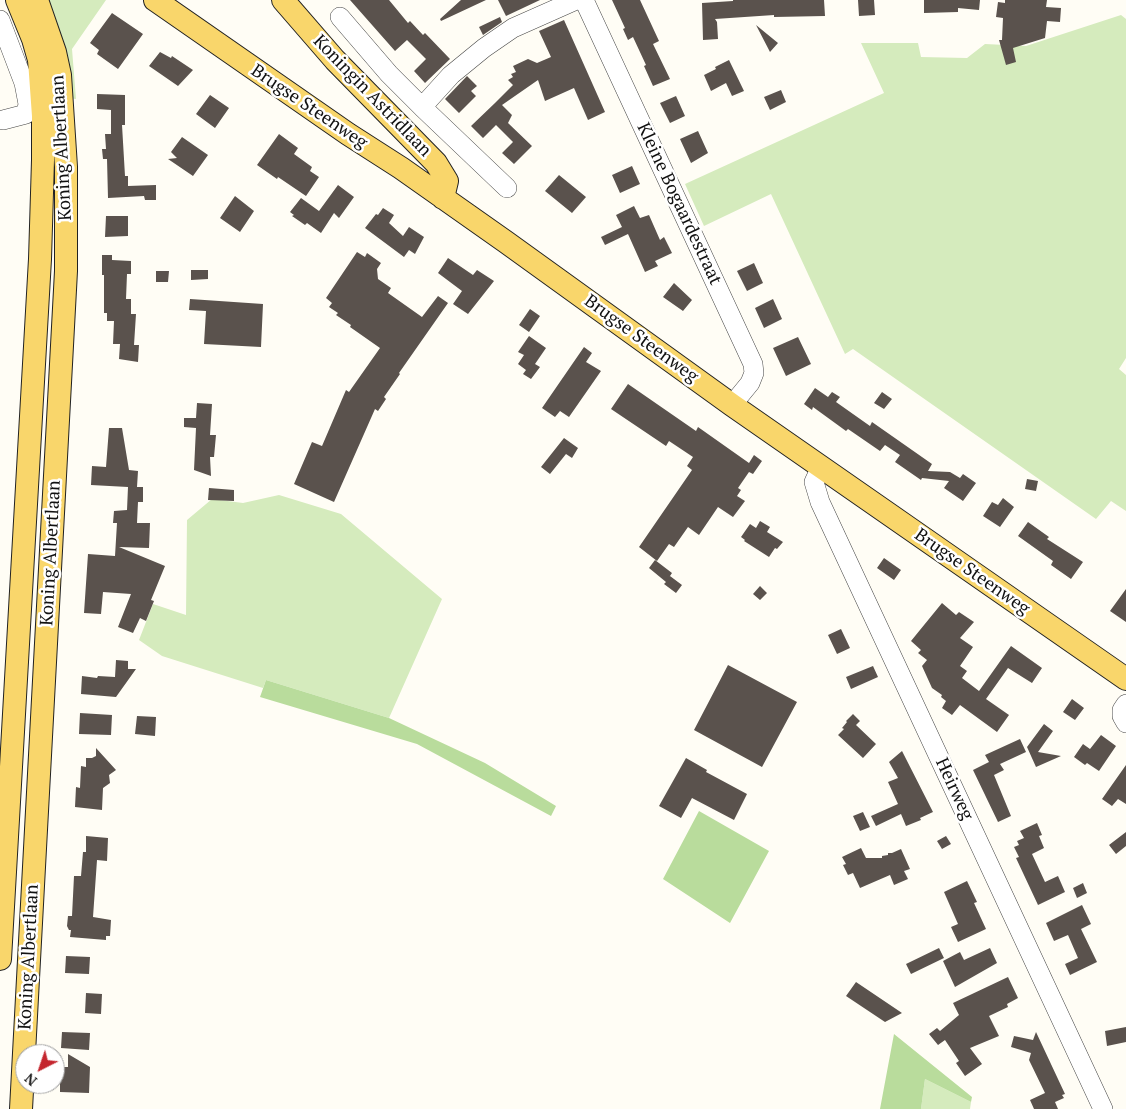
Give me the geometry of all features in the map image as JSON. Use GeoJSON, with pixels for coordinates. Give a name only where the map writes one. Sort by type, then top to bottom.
{"type":"FeatureCollection","features":[{"type":"Feature","properties":{"kind":"main road","name":"Koning Albertlaan"},"geometry":{"type":"LineString","coordinates":[[0,959],[40,259],[43,160],[43,116],[39,60],[33,39],[17,0]]}},
{"type":"Feature","properties":{"kind":"main road","name":"Koning Albertlaan"},"geometry":{"type":"LineString","coordinates":[[20,1109],[66,271],[66,167],[61,83],[55,52],[37,0]]}},
{"type":"Feature","properties":{"kind":"main road","name":"Brugse Steenweg"},"geometry":{"type":"LineString","coordinates":[[155,0],[348,134],[401,168],[732,405],[1126,680]]}},
{"type":"Feature","properties":{"kind":"main road","name":"Koningin Astridlaan"},"geometry":{"type":"LineString","coordinates":[[283,0],[335,60],[436,163],[447,181],[443,198]]}},
{"type":"Feature","properties":{"kind":"street"},"geometry":{"type":"LineString","coordinates":[[422,107],[451,75],[484,48],[513,28],[576,0]]}},
{"type":"Feature","properties":{"kind":"street","name":"Kleine Bogaardestraat"},"geometry":{"type":"LineString","coordinates":[[584,0],[753,364],[754,373],[750,383],[732,405]]}},
{"type":"Feature","properties":{"kind":"street"},"geometry":{"type":"LineString","coordinates":[[340,17],[389,74],[507,188]]}},
{"type":"Feature","properties":{"kind":"street"},"geometry":{"type":"LineString","coordinates":[[0,20],[24,83],[28,104],[26,114],[3,120]]}},
{"type":"Feature","properties":{"kind":"street","name":"Heirweg"},"geometry":{"type":"LineString","coordinates":[[821,467],[814,482],[820,502],[1103,1109]]}},
{"type":"Feature","properties":{"kind":"street"},"geometry":{"type":"LineString","coordinates":[[1126,704],[1122,710],[1122,716],[1126,723]]}},
{"type":"Feature","properties":{"kind":"green space"},"geometry":{"type":"Polygon","coordinates":[[[41,0],[106,0],[72,49],[76,99],[68,98],[41,0]]]}},
{"type":"Feature","properties":{"kind":"green space"},"geometry":{"type":"Polygon","coordinates":[[[1121,15],[1126,19],[1126,358],[1119,369],[1126,375],[1126,511],[1111,501],[1096,519],[853,349],[845,354],[771,194],[704,226],[685,184],[884,93],[861,43],[918,43],[921,57],[967,58],[985,44],[1026,46],[1121,15]]]}},
{"type":"Feature","properties":{"kind":"green space"},"geometry":{"type":"Polygon","coordinates":[[[279,495],[341,514],[442,599],[389,718],[266,680],[263,688],[162,656],[139,640],[153,604],[186,615],[187,520],[212,499],[243,503],[279,495]]]}},
{"type":"Feature","properties":{"kind":"green space"},"geometry":{"type":"Polygon","coordinates":[[[266,680],[389,718],[485,763],[556,806],[551,816],[417,744],[260,697],[266,680]]]}},
{"type":"Feature","properties":{"kind":"green space"},"geometry":{"type":"Polygon","coordinates":[[[699,811],[769,851],[730,923],[663,879],[699,811]]]}},
{"type":"Feature","properties":{"kind":"green space"},"geometry":{"type":"Polygon","coordinates":[[[894,1034],[972,1097],[971,1102],[925,1079],[921,1109],[880,1109],[894,1034]]]}},
{"type":"Feature","properties":{"kind":"green space"},"geometry":{"type":"Polygon","coordinates":[[[925,1079],[971,1102],[970,1109],[921,1109],[925,1079]]]}},
{"type":"Feature","properties":{"kind":"building"},"geometry":{"type":"Polygon","coordinates":[[[350,0],[389,0],[408,23],[410,21],[423,35],[425,33],[450,59],[425,83],[414,71],[426,59],[407,40],[395,51],[350,0]]]}},
{"type":"Feature","properties":{"kind":"building"},"geometry":{"type":"Polygon","coordinates":[[[461,0],[486,0],[441,21],[440,19],[461,0]]]}},
{"type":"Feature","properties":{"kind":"building"},"geometry":{"type":"Polygon","coordinates":[[[498,0],[540,0],[506,16],[498,0]]]}},
{"type":"Feature","properties":{"kind":"building"},"geometry":{"type":"Polygon","coordinates":[[[612,0],[640,0],[659,41],[653,44],[670,79],[653,86],[633,37],[628,40],[623,29],[625,28],[612,0]]]}},
{"type":"Feature","properties":{"kind":"building"},"geometry":{"type":"Polygon","coordinates":[[[733,0],[824,0],[825,16],[774,17],[774,15],[715,19],[717,22],[718,39],[703,40],[702,3],[733,0]]]}},
{"type":"Feature","properties":{"kind":"building"},"geometry":{"type":"Polygon","coordinates":[[[858,0],[874,0],[875,15],[859,16],[858,0]]]}},
{"type":"Feature","properties":{"kind":"building"},"geometry":{"type":"Polygon","coordinates":[[[924,0],[980,0],[979,10],[958,8],[958,12],[924,13],[924,0]]]}},
{"type":"Feature","properties":{"kind":"building"},"geometry":{"type":"Polygon","coordinates":[[[1005,0],[1047,0],[1046,7],[1061,8],[1060,22],[1047,21],[1045,38],[1013,48],[1016,62],[1006,65],[999,40],[1002,40],[1003,18],[996,17],[998,2],[1005,3],[1005,0]]]}},
{"type":"Feature","properties":{"kind":"building"},"geometry":{"type":"Polygon","coordinates":[[[112,13],[143,34],[118,69],[97,54],[99,50],[90,43],[112,13]]]}},
{"type":"Feature","properties":{"kind":"building"},"geometry":{"type":"Polygon","coordinates":[[[500,17],[502,22],[483,35],[479,27],[500,17]]]}},
{"type":"Feature","properties":{"kind":"building"},"geometry":{"type":"Polygon","coordinates":[[[564,20],[605,112],[588,120],[574,88],[545,101],[538,80],[502,105],[512,115],[508,123],[532,146],[514,164],[502,153],[513,142],[496,125],[483,138],[471,126],[513,85],[508,80],[513,77],[511,74],[516,72],[513,66],[528,59],[537,63],[551,57],[539,31],[564,20]]]}},
{"type":"Feature","properties":{"kind":"building"},"geometry":{"type":"Polygon","coordinates":[[[756,25],[778,43],[770,52],[756,25]]]}},
{"type":"Feature","properties":{"kind":"building"},"geometry":{"type":"Polygon","coordinates":[[[160,52],[171,58],[172,56],[193,70],[178,86],[149,66],[160,52]]]}},
{"type":"Feature","properties":{"kind":"building"},"geometry":{"type":"Polygon","coordinates":[[[729,60],[744,91],[732,96],[726,83],[711,91],[704,75],[729,60]]]}},
{"type":"Feature","properties":{"kind":"building"},"geometry":{"type":"Polygon","coordinates":[[[467,76],[477,86],[471,91],[476,96],[459,113],[445,99],[467,76]]]}},
{"type":"Feature","properties":{"kind":"building"},"geometry":{"type":"Polygon","coordinates":[[[781,90],[786,102],[770,110],[764,97],[781,90]]]}},
{"type":"Feature","properties":{"kind":"building"},"geometry":{"type":"Polygon","coordinates":[[[97,94],[125,95],[125,125],[122,125],[125,176],[128,176],[128,186],[156,185],[156,200],[145,200],[144,196],[108,198],[107,159],[103,159],[102,149],[106,149],[105,134],[111,134],[111,110],[97,109],[97,94]]]}},
{"type":"Feature","properties":{"kind":"building"},"geometry":{"type":"Polygon","coordinates":[[[210,95],[229,108],[215,128],[196,114],[210,95]]]}},
{"type":"Feature","properties":{"kind":"building"},"geometry":{"type":"Polygon","coordinates":[[[676,96],[685,116],[670,123],[660,103],[676,96]]]}},
{"type":"Feature","properties":{"kind":"building"},"geometry":{"type":"Polygon","coordinates":[[[698,131],[708,153],[691,163],[680,139],[698,131]]]}},
{"type":"Feature","properties":{"kind":"building"},"geometry":{"type":"Polygon","coordinates":[[[279,134],[298,148],[294,154],[312,167],[310,171],[319,177],[306,196],[257,165],[279,134]]]}},
{"type":"Feature","properties":{"kind":"building"},"geometry":{"type":"Polygon","coordinates":[[[182,137],[208,155],[193,176],[168,159],[177,158],[171,152],[182,137]]]}},
{"type":"Feature","properties":{"kind":"building"},"geometry":{"type":"Polygon","coordinates":[[[632,166],[640,184],[620,193],[612,175],[632,166]]]}},
{"type":"Feature","properties":{"kind":"building"},"geometry":{"type":"Polygon","coordinates":[[[559,175],[586,197],[572,213],[545,191],[559,175]]]}},
{"type":"Feature","properties":{"kind":"building"},"geometry":{"type":"Polygon","coordinates":[[[338,185],[354,197],[339,218],[334,213],[321,233],[307,223],[305,225],[292,216],[294,215],[290,212],[301,198],[319,211],[338,185]]]}},
{"type":"Feature","properties":{"kind":"building"},"geometry":{"type":"Polygon","coordinates":[[[235,196],[254,211],[240,232],[220,218],[235,196]]]}},
{"type":"Feature","properties":{"kind":"building"},"geometry":{"type":"Polygon","coordinates":[[[634,206],[640,218],[649,215],[660,240],[664,237],[672,253],[655,261],[658,266],[645,272],[628,234],[605,245],[601,237],[622,227],[616,215],[634,206]]]}},
{"type":"Feature","properties":{"kind":"building"},"geometry":{"type":"Polygon","coordinates":[[[383,208],[394,215],[389,223],[403,236],[409,227],[424,237],[415,254],[409,250],[404,257],[365,228],[383,208]]]}},
{"type":"Feature","properties":{"kind":"building"},"geometry":{"type":"Polygon","coordinates":[[[106,216],[128,216],[128,236],[105,237],[106,216]]]}},
{"type":"Feature","properties":{"kind":"building"},"geometry":{"type":"Polygon","coordinates":[[[357,252],[365,257],[367,253],[381,263],[377,269],[378,279],[391,288],[388,293],[422,317],[438,296],[448,303],[399,373],[384,397],[386,399],[378,411],[375,409],[334,502],[294,484],[312,442],[322,446],[346,390],[349,392],[380,348],[336,315],[338,313],[329,307],[332,303],[326,298],[357,252]]]}},
{"type":"Feature","properties":{"kind":"building"},"geometry":{"type":"Polygon","coordinates":[[[102,255],[112,255],[112,260],[131,261],[131,274],[127,274],[126,299],[131,299],[131,314],[136,314],[134,345],[139,345],[138,362],[119,359],[120,344],[113,344],[114,321],[107,321],[107,313],[104,313],[102,255]]]}},
{"type":"Feature","properties":{"kind":"building"},"geometry":{"type":"Polygon","coordinates":[[[448,258],[473,275],[477,270],[494,281],[468,314],[453,304],[462,291],[438,273],[448,258]]]}},
{"type":"Feature","properties":{"kind":"building"},"geometry":{"type":"Polygon","coordinates":[[[754,263],[763,283],[747,291],[737,271],[754,263]]]}},
{"type":"Feature","properties":{"kind":"building"},"geometry":{"type":"Polygon","coordinates":[[[191,270],[208,270],[208,279],[191,280],[191,270]]]}},
{"type":"Feature","properties":{"kind":"building"},"geometry":{"type":"Polygon","coordinates":[[[156,271],[169,271],[168,282],[156,282],[156,271]]]}},
{"type":"Feature","properties":{"kind":"building"},"geometry":{"type":"Polygon","coordinates":[[[674,283],[692,300],[683,311],[663,297],[674,283]]]}},
{"type":"Feature","properties":{"kind":"building"},"geometry":{"type":"Polygon","coordinates":[[[190,299],[263,304],[261,347],[204,344],[206,311],[189,310],[190,299]]]}},
{"type":"Feature","properties":{"kind":"building"},"geometry":{"type":"Polygon","coordinates":[[[773,299],[782,319],[764,328],[755,308],[773,299]]]}},
{"type":"Feature","properties":{"kind":"building"},"geometry":{"type":"Polygon","coordinates":[[[530,309],[540,316],[529,332],[519,325],[530,309]]]}},
{"type":"Feature","properties":{"kind":"building"},"geometry":{"type":"Polygon","coordinates":[[[529,336],[546,348],[535,364],[540,367],[531,379],[523,374],[526,370],[518,364],[524,355],[518,352],[529,336]]]}},
{"type":"Feature","properties":{"kind":"building"},"geometry":{"type":"Polygon","coordinates":[[[798,337],[811,364],[786,376],[773,348],[798,337]]]}},
{"type":"Feature","properties":{"kind":"building"},"geometry":{"type":"Polygon","coordinates":[[[584,347],[592,353],[586,362],[601,371],[569,417],[560,411],[555,417],[542,408],[584,347]]]}},
{"type":"Feature","properties":{"kind":"building"},"geometry":{"type":"Polygon","coordinates":[[[628,384],[696,431],[698,427],[749,463],[754,455],[762,461],[753,474],[749,472],[738,488],[741,490],[737,496],[745,501],[733,517],[718,507],[699,535],[688,527],[674,547],[669,544],[657,561],[639,547],[692,470],[687,466],[693,457],[669,441],[666,446],[611,409],[628,384]]]}},
{"type":"Feature","properties":{"kind":"building"},"geometry":{"type":"Polygon","coordinates":[[[815,388],[828,397],[832,392],[840,397],[836,402],[870,426],[872,422],[932,464],[928,471],[950,472],[960,478],[963,474],[976,483],[963,501],[944,488],[949,481],[922,478],[921,480],[895,462],[900,455],[885,445],[880,451],[848,429],[846,431],[813,407],[812,410],[804,404],[815,388]]]}},
{"type":"Feature","properties":{"kind":"building"},"geometry":{"type":"Polygon","coordinates":[[[882,392],[892,399],[884,409],[874,403],[882,392]]]}},
{"type":"Feature","properties":{"kind":"building"},"geometry":{"type":"Polygon","coordinates":[[[197,403],[212,404],[210,435],[216,435],[214,457],[210,457],[211,476],[194,470],[196,428],[184,427],[184,418],[196,418],[197,403]]]}},
{"type":"Feature","properties":{"kind":"building"},"geometry":{"type":"Polygon","coordinates":[[[109,428],[122,428],[129,470],[138,471],[137,487],[143,487],[143,502],[138,502],[137,523],[150,523],[149,548],[119,547],[165,566],[151,600],[154,601],[146,621],[140,618],[133,633],[118,627],[131,594],[103,592],[101,614],[84,613],[88,554],[115,556],[117,523],[113,523],[114,511],[127,510],[128,487],[91,485],[92,466],[106,467],[109,428]]]}},
{"type":"Feature","properties":{"kind":"building"},"geometry":{"type":"Polygon","coordinates":[[[564,438],[578,448],[572,458],[566,454],[550,474],[541,467],[564,438]]]}},
{"type":"Feature","properties":{"kind":"building"},"geometry":{"type":"Polygon","coordinates":[[[1027,479],[1038,481],[1036,491],[1025,489],[1027,479]]]}},
{"type":"Feature","properties":{"kind":"building"},"geometry":{"type":"Polygon","coordinates":[[[209,488],[234,490],[234,501],[208,500],[209,488]]]}},
{"type":"Feature","properties":{"kind":"building"},"geometry":{"type":"Polygon","coordinates":[[[1003,498],[1014,507],[1000,527],[983,516],[992,502],[998,505],[1003,498]]]}},
{"type":"Feature","properties":{"kind":"building"},"geometry":{"type":"Polygon","coordinates":[[[760,521],[770,527],[767,532],[783,542],[777,549],[775,548],[769,557],[744,541],[741,537],[750,524],[756,528],[760,521]]]}},
{"type":"Feature","properties":{"kind":"building"},"geometry":{"type":"Polygon","coordinates":[[[1028,522],[1049,537],[1047,539],[1083,562],[1071,579],[1051,565],[1053,561],[1018,536],[1028,522]]]}},
{"type":"Feature","properties":{"kind":"building"},"geometry":{"type":"Polygon","coordinates":[[[884,558],[901,570],[894,580],[877,568],[884,558]]]}},
{"type":"Feature","properties":{"kind":"building"},"geometry":{"type":"Polygon","coordinates":[[[655,560],[672,573],[670,576],[682,585],[676,593],[664,584],[666,582],[649,568],[655,560]]]}},
{"type":"Feature","properties":{"kind":"building"},"geometry":{"type":"Polygon","coordinates":[[[760,586],[767,593],[760,600],[753,594],[760,586]]]}},
{"type":"Feature","properties":{"kind":"building"},"geometry":{"type":"Polygon","coordinates":[[[1126,589],[1126,622],[1110,611],[1126,589]]]}},
{"type":"Feature","properties":{"kind":"building"},"geometry":{"type":"Polygon","coordinates":[[[942,603],[956,615],[959,612],[974,622],[960,638],[973,647],[960,666],[967,671],[962,678],[979,691],[1011,646],[1042,668],[1032,683],[1008,668],[986,699],[1009,715],[997,732],[960,705],[952,715],[942,708],[946,701],[941,697],[942,695],[932,688],[922,666],[927,660],[918,653],[921,650],[911,641],[942,603]]]}},
{"type":"Feature","properties":{"kind":"building"},"geometry":{"type":"Polygon","coordinates":[[[841,629],[850,648],[837,654],[828,635],[841,629]]]}},
{"type":"Feature","properties":{"kind":"building"},"geometry":{"type":"Polygon","coordinates":[[[116,660],[128,661],[128,669],[136,669],[116,697],[81,694],[82,676],[97,678],[98,676],[115,677],[116,660]]]}},
{"type":"Feature","properties":{"kind":"building"},"geometry":{"type":"Polygon","coordinates":[[[728,665],[797,702],[762,767],[694,730],[728,665]]]}},
{"type":"Feature","properties":{"kind":"building"},"geometry":{"type":"Polygon","coordinates":[[[873,666],[878,677],[851,689],[846,677],[873,666]]]}},
{"type":"Feature","properties":{"kind":"building"},"geometry":{"type":"Polygon","coordinates":[[[1072,699],[1084,708],[1075,720],[1063,712],[1072,699]]]}},
{"type":"Feature","properties":{"kind":"building"},"geometry":{"type":"Polygon","coordinates":[[[80,713],[112,715],[111,735],[79,734],[80,713]]]}},
{"type":"Feature","properties":{"kind":"building"},"geometry":{"type":"Polygon","coordinates":[[[853,714],[860,721],[856,725],[876,744],[863,758],[838,735],[844,729],[842,728],[846,721],[853,714]]]}},
{"type":"Feature","properties":{"kind":"building"},"geometry":{"type":"Polygon","coordinates":[[[137,716],[156,717],[155,736],[135,734],[137,716]]]}},
{"type":"Feature","properties":{"kind":"building"},"geometry":{"type":"Polygon","coordinates":[[[1044,724],[1053,731],[1038,752],[1061,756],[1036,767],[1027,747],[1044,724]]]}},
{"type":"Feature","properties":{"kind":"building"},"geometry":{"type":"Polygon","coordinates":[[[1101,735],[1116,746],[1099,771],[1087,763],[1085,765],[1074,757],[1083,744],[1090,749],[1101,735]]]}},
{"type":"Feature","properties":{"kind":"building"},"geometry":{"type":"Polygon","coordinates":[[[1020,739],[1026,752],[1000,764],[1004,770],[994,775],[1011,816],[998,822],[973,770],[989,762],[985,755],[1020,739]]]}},
{"type":"Feature","properties":{"kind":"building"},"geometry":{"type":"Polygon","coordinates":[[[96,748],[116,770],[109,775],[110,783],[103,788],[102,810],[75,807],[76,787],[80,788],[81,766],[86,767],[86,758],[96,756],[96,748]]]}},
{"type":"Feature","properties":{"kind":"building"},"geometry":{"type":"Polygon","coordinates":[[[902,751],[933,812],[920,818],[921,820],[906,826],[901,814],[876,826],[871,816],[898,804],[888,782],[898,778],[889,762],[902,751]]]}},
{"type":"Feature","properties":{"kind":"building"},"geometry":{"type":"Polygon","coordinates":[[[686,758],[707,770],[706,772],[747,794],[734,820],[692,798],[681,818],[659,806],[686,758]]]}},
{"type":"Feature","properties":{"kind":"building"},"geometry":{"type":"Polygon","coordinates":[[[1126,765],[1126,804],[1118,799],[1112,806],[1102,799],[1126,765]]]}},
{"type":"Feature","properties":{"kind":"building"},"geometry":{"type":"Polygon","coordinates":[[[863,812],[870,827],[860,831],[853,816],[863,812]]]}},
{"type":"Feature","properties":{"kind":"building"},"geometry":{"type":"Polygon","coordinates":[[[1037,823],[1042,835],[1039,836],[1044,848],[1032,854],[1045,882],[1058,876],[1065,892],[1038,905],[1016,858],[1019,857],[1014,847],[1019,845],[1017,841],[1024,838],[1020,831],[1037,823]]]}},
{"type":"Feature","properties":{"kind":"building"},"geometry":{"type":"Polygon","coordinates":[[[1126,832],[1126,846],[1116,854],[1109,845],[1126,832]]]}},
{"type":"Feature","properties":{"kind":"building"},"geometry":{"type":"Polygon","coordinates":[[[86,836],[108,838],[107,861],[97,860],[93,917],[111,920],[110,936],[106,936],[106,940],[70,937],[71,930],[67,926],[68,916],[72,916],[74,876],[81,876],[83,852],[86,852],[86,836]]]}},
{"type":"Feature","properties":{"kind":"building"},"geometry":{"type":"Polygon","coordinates":[[[946,836],[951,844],[942,849],[937,841],[946,836]]]}},
{"type":"Feature","properties":{"kind":"building"},"geometry":{"type":"Polygon","coordinates":[[[861,848],[866,858],[882,858],[882,856],[888,855],[888,853],[901,849],[910,869],[904,871],[908,879],[894,885],[890,875],[860,888],[853,873],[848,875],[843,865],[846,864],[842,857],[861,848]]]}},
{"type":"Feature","properties":{"kind":"building"},"geometry":{"type":"Polygon","coordinates":[[[967,881],[977,902],[974,903],[986,929],[958,942],[951,927],[958,924],[944,892],[967,881]]]}},
{"type":"Feature","properties":{"kind":"building"},"geometry":{"type":"Polygon","coordinates":[[[1083,883],[1087,893],[1077,898],[1073,888],[1083,883]]]}},
{"type":"Feature","properties":{"kind":"building"},"geometry":{"type":"Polygon","coordinates":[[[1082,905],[1091,924],[1081,929],[1097,962],[1070,975],[1065,964],[1078,958],[1068,935],[1054,941],[1046,923],[1082,905]]]}},
{"type":"Feature","properties":{"kind":"building"},"geometry":{"type":"Polygon","coordinates":[[[939,948],[944,958],[911,974],[906,964],[939,948]]]}},
{"type":"Feature","properties":{"kind":"building"},"geometry":{"type":"Polygon","coordinates":[[[990,948],[997,963],[955,987],[943,961],[960,952],[964,960],[990,948]]]}},
{"type":"Feature","properties":{"kind":"building"},"geometry":{"type":"Polygon","coordinates":[[[66,956],[90,957],[89,974],[65,973],[66,956]]]}},
{"type":"Feature","properties":{"kind":"building"},"geometry":{"type":"Polygon","coordinates":[[[1008,977],[1018,998],[1007,1004],[1008,1007],[989,1016],[999,1036],[970,1048],[982,1064],[965,1076],[956,1063],[959,1061],[945,1040],[938,1045],[929,1034],[937,1028],[940,1031],[959,1015],[953,1003],[1008,977]]]}},
{"type":"Feature","properties":{"kind":"building"},"geometry":{"type":"Polygon","coordinates":[[[856,982],[902,1013],[885,1022],[846,996],[856,982]]]}},
{"type":"Feature","properties":{"kind":"building"},"geometry":{"type":"Polygon","coordinates":[[[86,993],[102,994],[101,1014],[85,1013],[86,993]]]}},
{"type":"Feature","properties":{"kind":"building"},"geometry":{"type":"Polygon","coordinates":[[[1126,1027],[1126,1042],[1107,1046],[1105,1031],[1126,1027]]]}},
{"type":"Feature","properties":{"kind":"building"},"geometry":{"type":"Polygon","coordinates":[[[62,1032],[90,1033],[89,1050],[65,1048],[65,1044],[61,1044],[62,1032]]]}},
{"type":"Feature","properties":{"kind":"building"},"geometry":{"type":"Polygon","coordinates":[[[1036,1032],[1065,1094],[1062,1095],[1064,1098],[1055,1102],[1058,1109],[1034,1109],[1030,1100],[1045,1093],[1029,1060],[1031,1053],[1011,1047],[1014,1036],[1033,1040],[1036,1032]]]}},
{"type":"Feature","properties":{"kind":"building"},"geometry":{"type":"Polygon","coordinates":[[[68,1054],[90,1067],[89,1093],[65,1092],[65,1067],[68,1067],[68,1054]]]}}]}
